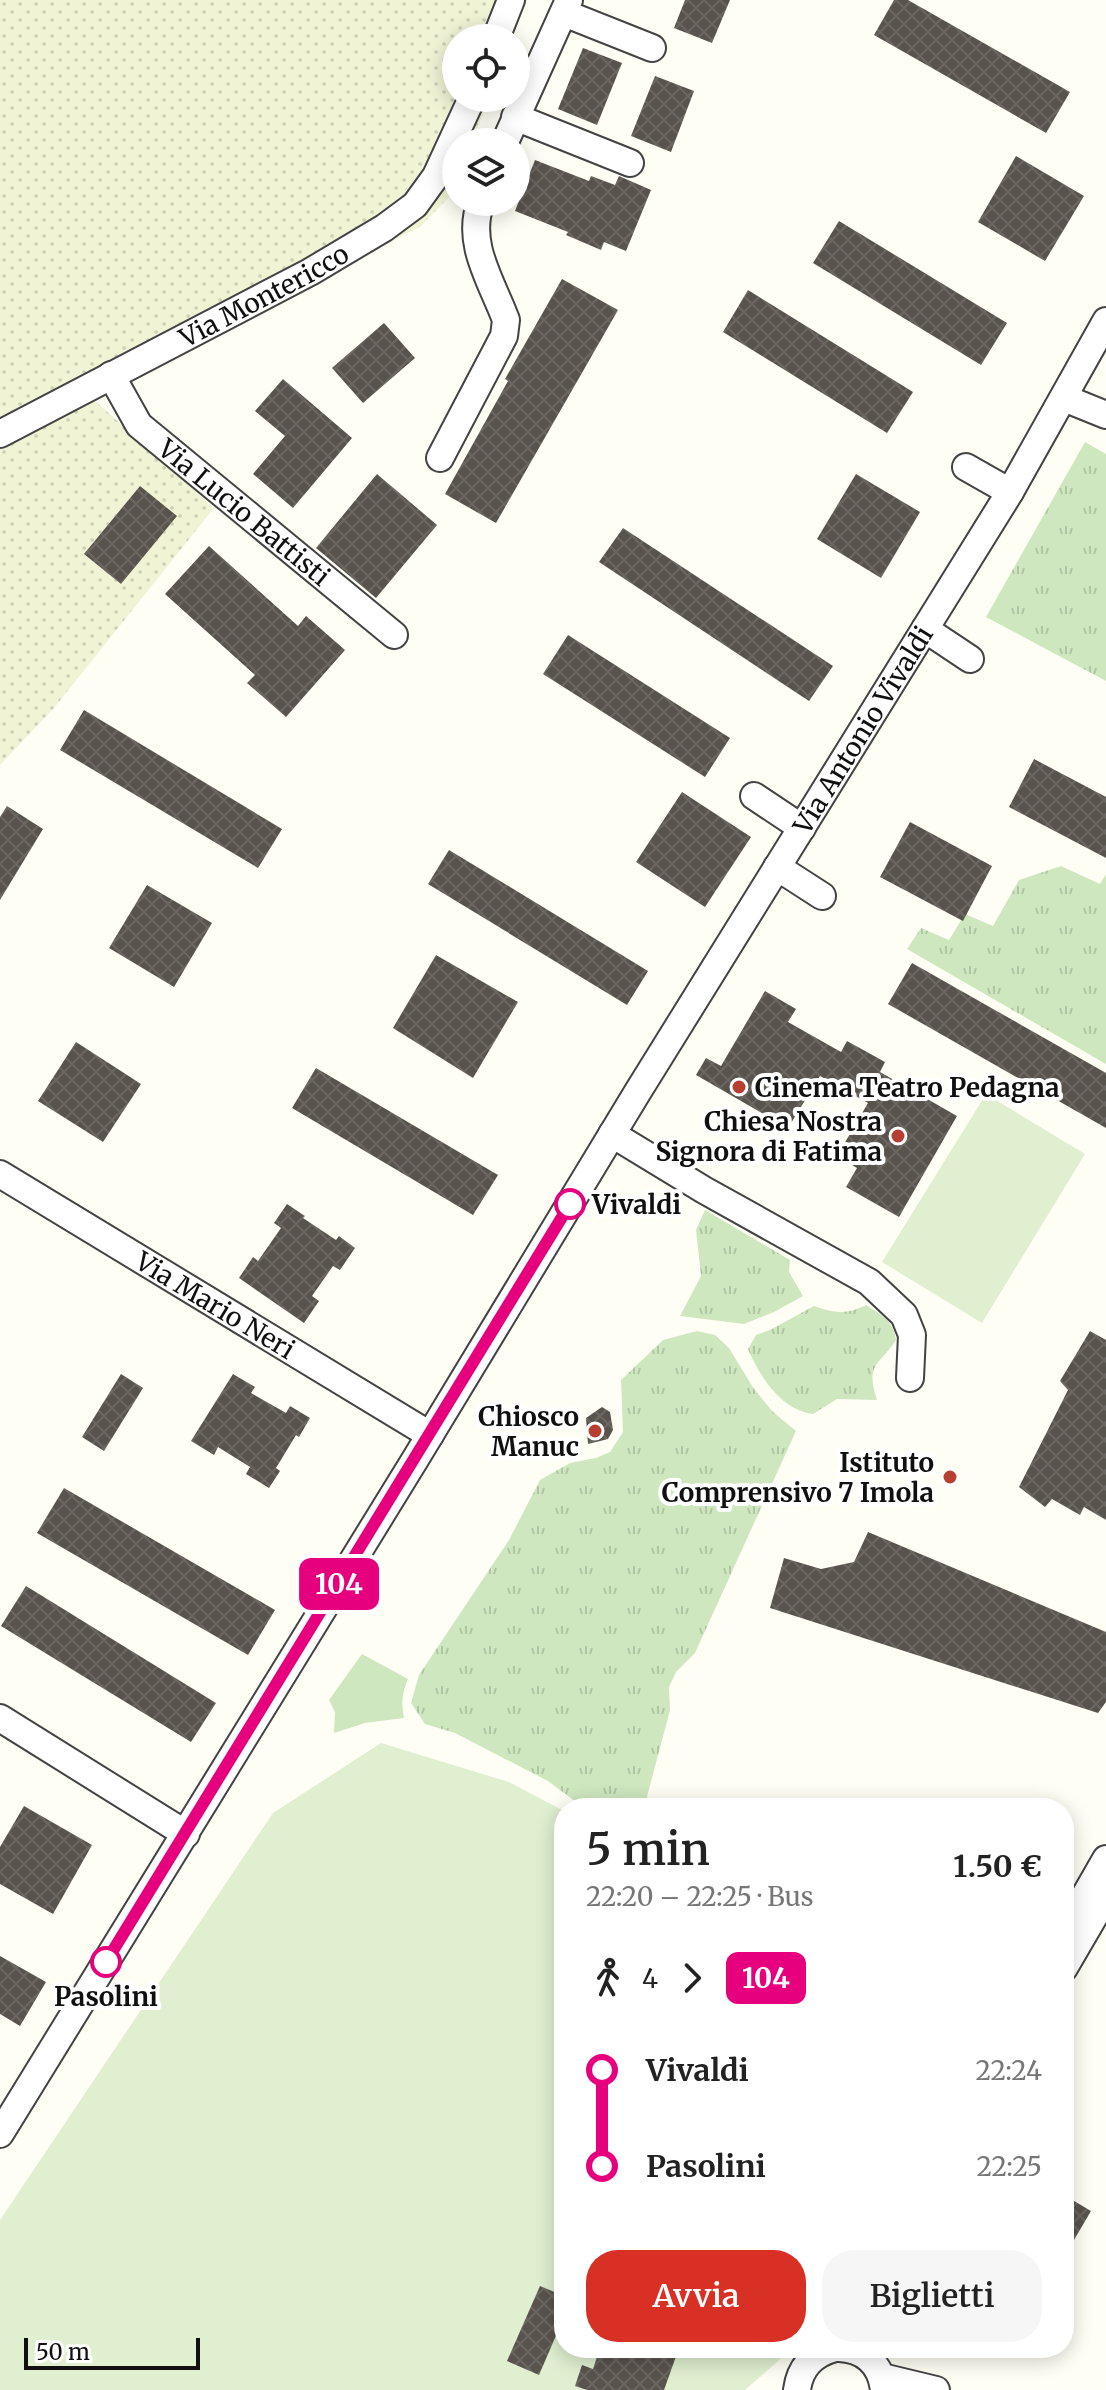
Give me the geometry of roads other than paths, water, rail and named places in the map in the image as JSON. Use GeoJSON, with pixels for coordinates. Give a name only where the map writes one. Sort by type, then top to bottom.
{"type":"FeatureCollection","features":[{"type":"Feature","properties":{"kind":"street"},"geometry":{"type":"LineString","coordinates":[[502,24],[511,0]]}},
{"type":"Feature","properties":{"kind":"street"},"geometry":{"type":"LineString","coordinates":[[511,128],[567,6],[652,48]]}},
{"type":"Feature","properties":{"kind":"street","name":"Via Montericco"},"geometry":{"type":"LineString","coordinates":[[0,434],[310,272],[384,228],[415,205],[436,176],[466,112]]}},
{"type":"Feature","properties":{"kind":"street"},"geometry":{"type":"LineString","coordinates":[[515,117],[630,163]]}},
{"type":"Feature","properties":{"kind":"street"},"geometry":{"type":"LineString","coordinates":[[440,458],[506,329],[506,320],[477,248],[477,216]]}},
{"type":"Feature","properties":{"kind":"street","name":"Via Antonio Vivaldi"},"geometry":{"type":"LineString","coordinates":[[0,2134],[612,1134],[1010,492],[1064,398],[1099,351],[1106,321]]}},
{"type":"Feature","properties":{"kind":"street","name":"Via Lucio Battisti"},"geometry":{"type":"LineString","coordinates":[[111,375],[139,425],[394,635]]}},
{"type":"Feature","properties":{"kind":"street"},"geometry":{"type":"LineString","coordinates":[[1064,398],[1106,415]]}},
{"type":"Feature","properties":{"kind":"street"},"geometry":{"type":"LineString","coordinates":[[966,467],[1010,492]]}},
{"type":"Feature","properties":{"kind":"street"},"geometry":{"type":"LineString","coordinates":[[925,629],[970,659]]}},
{"type":"Feature","properties":{"kind":"street"},"geometry":{"type":"LineString","coordinates":[[754,796],[802,828]]}},
{"type":"Feature","properties":{"kind":"street"},"geometry":{"type":"LineString","coordinates":[[777,867],[822,896]]}},
{"type":"Feature","properties":{"kind":"street"},"geometry":{"type":"LineString","coordinates":[[612,1134],[704,1190],[869,1282],[904,1315],[912,1335],[910,1378]]}},
{"type":"Feature","properties":{"kind":"street","name":"Via Mario Neri"},"geometry":{"type":"LineString","coordinates":[[0,1174],[430,1435]]}},
{"type":"Feature","properties":{"kind":"street"},"geometry":{"type":"LineString","coordinates":[[0,1718],[186,1834]]}},
{"type":"Feature","properties":{"kind":"street"},"geometry":{"type":"LineString","coordinates":[[1074,1915],[1106,1859]]}},
{"type":"Feature","properties":{"kind":"street"},"geometry":{"type":"LineString","coordinates":[[1074,1951],[1106,1896]]}},
{"type":"Feature","properties":{"kind":"street"},"geometry":{"type":"LineString","coordinates":[[796,2389],[805,2366],[817,2358]]}},
{"type":"Feature","properties":{"kind":"street"},"geometry":{"type":"LineString","coordinates":[[878,2370],[936,2390]]}},
{"type":"Feature","properties":{"kind":"place","name":"Cinema Teatro Pedagna"},"geometry":{"type":"Point","coordinates":[739,1087]}},
{"type":"Feature","properties":{"kind":"place","name":"Chiesa Nostra Signora di Fatima"},"geometry":{"type":"Point","coordinates":[898,1136]}},
{"type":"Feature","properties":{"kind":"place","name":"Vivaldi"},"geometry":{"type":"Point","coordinates":[570,1204]}},
{"type":"Feature","properties":{"kind":"place","name":"Chiosco Manuc"},"geometry":{"type":"Point","coordinates":[595,1431]}},
{"type":"Feature","properties":{"kind":"place","name":"Istituto Comprensivo 7 Imola"},"geometry":{"type":"Point","coordinates":[950,1477]}},
{"type":"Feature","properties":{"kind":"place","name":"Pasolini"},"geometry":{"type":"Point","coordinates":[106,1962]}}]}
